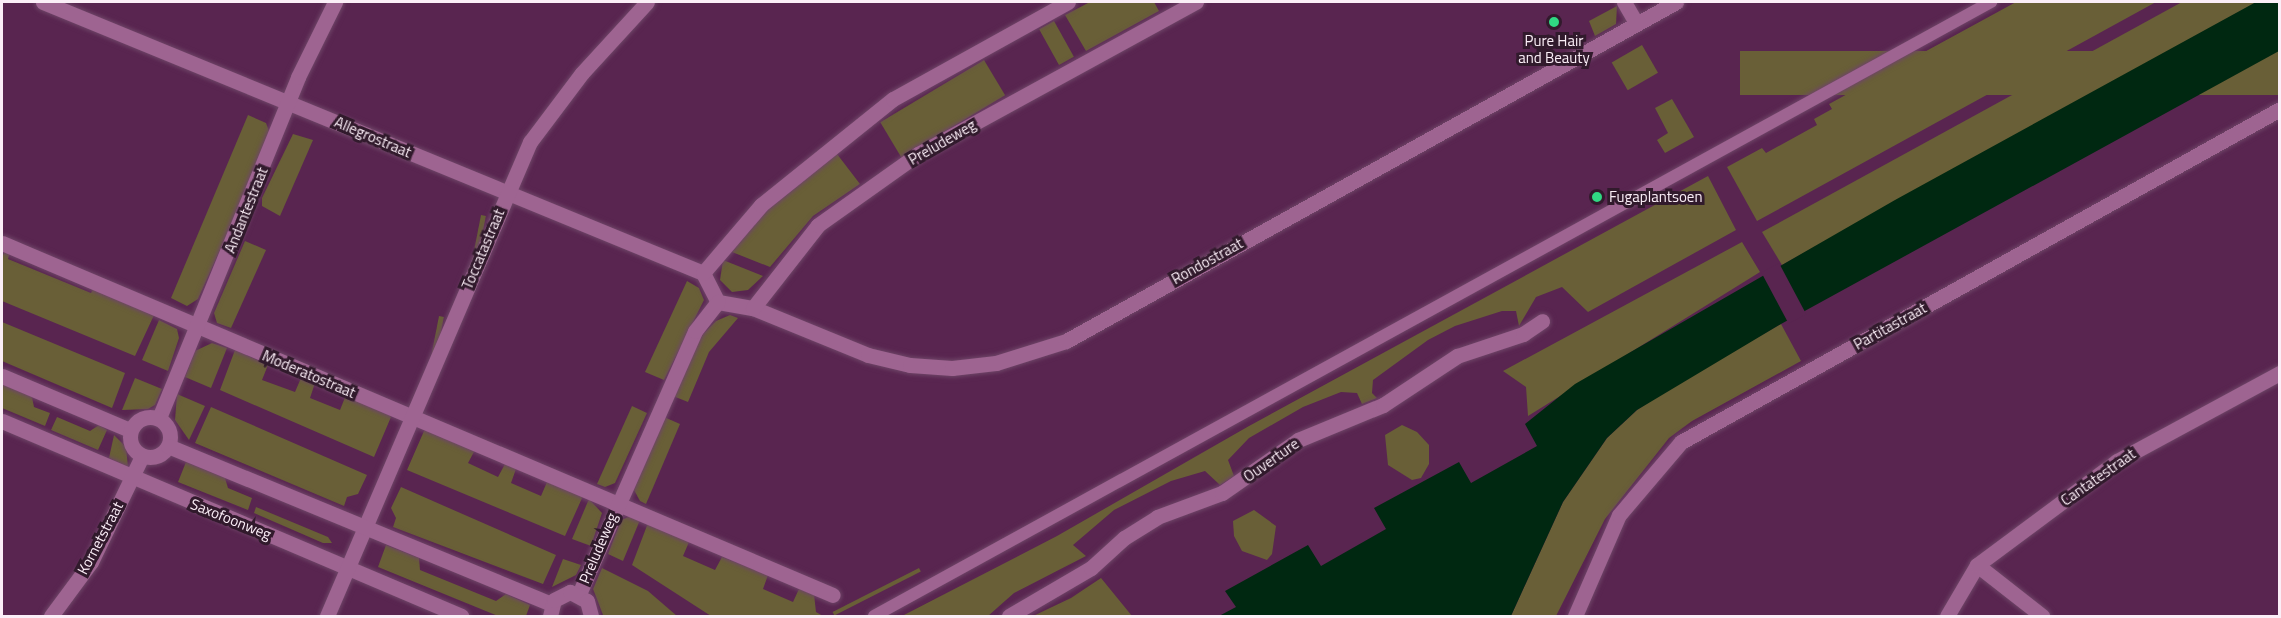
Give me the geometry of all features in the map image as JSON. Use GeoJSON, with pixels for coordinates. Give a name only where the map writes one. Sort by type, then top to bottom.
{"type":"FeatureCollection","features":[{"type":"Feature","properties":{"kind":"street","name":"Allegrostraat"},"geometry":{"type":"LineString","coordinates":[[43,2],[703,273]]}},
{"type":"Feature","properties":{"kind":"street","name":"Andantestraat"},"geometry":{"type":"LineString","coordinates":[[159,418],[288,102],[335,2]]}},
{"type":"Feature","properties":{"kind":"street","name":"Toccatastraat"},"geometry":{"type":"LineString","coordinates":[[327,616],[530,142],[582,73],[647,2]]}},
{"type":"Feature","properties":{"kind":"street"},"geometry":{"type":"LineString","coordinates":[[753,308],[718,302],[703,273],[761,205],[893,99],[1068,2]]}},
{"type":"Feature","properties":{"kind":"street","name":"Preludeweg"},"geometry":{"type":"LineString","coordinates":[[753,308],[818,225],[918,154],[1196,2]]}},
{"type":"Feature","properties":{"kind":"street"},"geometry":{"type":"LineString","coordinates":[[1624,2],[1636,23]]}},
{"type":"Feature","properties":{"kind":"street","name":"Rondostraat"},"geometry":{"type":"LineString","coordinates":[[753,308],[827,340],[889,360],[952,368],[996,363],[1066,341],[1676,2]]}},
{"type":"Feature","properties":{"kind":"street","name":"Partitastraat"},"geometry":{"type":"LineString","coordinates":[[1575,616],[1619,514],[1681,442],[2280,109]]}},
{"type":"Feature","properties":{"kind":"street","name":"Moderatostraat"},"geometry":{"type":"LineString","coordinates":[[2,243],[618,502]]}},
{"type":"Feature","properties":{"kind":"street","name":"Preludeweg"},"geometry":{"type":"LineString","coordinates":[[579,594],[695,331],[718,302]]}},
{"type":"Feature","properties":{"kind":"street","name":"Ouverture"},"geometry":{"type":"LineString","coordinates":[[1009,616],[1091,568],[1124,538],[1157,517],[1222,492],[1298,440],[1383,405],[1457,356],[1523,334],[1542,321]]}},
{"type":"Feature","properties":{"kind":"street","name":"Cantatestraat"},"geometry":{"type":"LineString","coordinates":[[1947,616],[1977,565],[2117,461],[2280,373]]}},
{"type":"Feature","properties":{"kind":"street"},"geometry":{"type":"LineString","coordinates":[[2,376],[130,430]]}},
{"type":"Feature","properties":{"kind":"street"},"geometry":{"type":"LineString","coordinates":[[144,417],[159,418],[169,430],[168,446],[157,456],[142,456],[132,447],[130,430],[144,417]]}},
{"type":"Feature","properties":{"kind":"street","name":"Saxofoonweg"},"geometry":{"type":"LineString","coordinates":[[2,421],[461,616]]}},
{"type":"Feature","properties":{"kind":"street"},"geometry":{"type":"LineString","coordinates":[[168,446],[365,525],[551,610],[561,594],[579,594],[590,606],[591,616]]}},
{"type":"Feature","properties":{"kind":"street","name":"Kornetstraat"},"geometry":{"type":"LineString","coordinates":[[51,616],[91,562],[142,456]]}},
{"type":"Feature","properties":{"kind":"street","name":"Preludeweg"},"geometry":{"type":"LineString","coordinates":[[618,502],[833,595]]}},
{"type":"Feature","properties":{"kind":"street"},"geometry":{"type":"LineString","coordinates":[[1977,565],[2042,616]]}},
{"type":"Feature","properties":{"kind":"lane"},"geometry":{"type":"LineString","coordinates":[[874,616],[1991,2]]}},
{"type":"Feature","properties":{"kind":"shaded area"},"geometry":{"type":"Polygon","coordinates":[[[1090,2],[1154,2],[1159,11],[1086,51],[1065,15],[1090,2]]]}},
{"type":"Feature","properties":{"kind":"shaded area"},"geometry":{"type":"Polygon","coordinates":[[[2016,2],[2156,2],[1757,221],[1727,167],[1762,148],[1766,153],[1817,125],[1814,119],[1832,109],[1829,104],[2016,2]]]}},
{"type":"Feature","properties":{"kind":"shaded area"},"geometry":{"type":"Polygon","coordinates":[[[2182,2],[2257,2],[1782,265],[1762,232],[2182,2]]]}},
{"type":"Feature","properties":{"kind":"shaded area"},"geometry":{"type":"Polygon","coordinates":[[[2256,2],[2279,2],[2279,51],[1781,324],[1637,410],[1607,438],[1563,502],[1511,616],[1219,616],[1236,607],[1225,591],[1308,545],[1321,566],[1386,529],[1374,508],[1459,462],[1471,483],[1537,446],[1525,424],[1575,384],[1895,200],[2256,2]]]}},
{"type":"Feature","properties":{"kind":"shaded area"},"geometry":{"type":"Polygon","coordinates":[[[1617,6],[1616,24],[1595,36],[1589,21],[1617,6]]]}},
{"type":"Feature","properties":{"kind":"shaded area"},"geometry":{"type":"Polygon","coordinates":[[[1054,21],[1074,57],[1059,65],[1039,29],[1054,21]]]}},
{"type":"Feature","properties":{"kind":"shaded area"},"geometry":{"type":"Polygon","coordinates":[[[1642,45],[1658,73],[1628,90],[1612,62],[1642,45]]]}},
{"type":"Feature","properties":{"kind":"shaded area"},"geometry":{"type":"Polygon","coordinates":[[[1740,51],[2279,51],[2279,95],[1740,95],[1740,51]]]}},
{"type":"Feature","properties":{"kind":"shaded area"},"geometry":{"type":"Polygon","coordinates":[[[984,60],[1005,95],[901,157],[880,122],[984,60]]]}},
{"type":"Feature","properties":{"kind":"shaded area"},"geometry":{"type":"Polygon","coordinates":[[[1672,99],[1694,137],[1665,153],[1657,140],[1668,133],[1655,108],[1672,99]]]}},
{"type":"Feature","properties":{"kind":"shaded area"},"geometry":{"type":"Polygon","coordinates":[[[248,115],[266,123],[271,136],[198,299],[187,306],[171,298],[248,115]]]}},
{"type":"Feature","properties":{"kind":"shaded area"},"geometry":{"type":"Polygon","coordinates":[[[293,134],[313,140],[280,216],[262,206],[262,198],[293,134]]]}},
{"type":"Feature","properties":{"kind":"shaded area"},"geometry":{"type":"Polygon","coordinates":[[[837,154],[860,184],[813,216],[770,267],[732,252],[765,212],[837,154]]]}},
{"type":"Feature","properties":{"kind":"shaded area"},"geometry":{"type":"Polygon","coordinates":[[[1708,176],[1736,230],[1588,312],[1562,287],[1536,297],[1519,326],[1516,311],[1502,311],[1455,326],[1428,340],[1373,380],[1372,393],[1377,398],[1362,404],[1357,393],[1341,392],[1303,407],[1249,438],[1228,460],[1234,476],[1220,485],[1205,471],[1171,481],[1114,510],[1073,545],[1086,556],[1014,593],[988,616],[902,616],[1057,536],[1249,426],[1708,176]]]}},
{"type":"Feature","properties":{"kind":"shaded area"},"geometry":{"type":"Polygon","coordinates":[[[481,215],[486,216],[471,294],[466,293],[481,215]]]}},
{"type":"Feature","properties":{"kind":"shaded area"},"geometry":{"type":"Polygon","coordinates":[[[245,241],[266,250],[231,328],[217,323],[214,313],[245,241]]]}},
{"type":"Feature","properties":{"kind":"shaded area"},"geometry":{"type":"Polygon","coordinates":[[[1742,242],[1760,272],[1528,416],[1526,387],[1503,371],[1742,242]]]}},
{"type":"Feature","properties":{"kind":"shaded area"},"geometry":{"type":"Polygon","coordinates":[[[6,251],[10,252],[8,259],[91,293],[94,287],[155,313],[135,356],[2,301],[2,256],[6,251]]]}},
{"type":"Feature","properties":{"kind":"shaded area"},"geometry":{"type":"Polygon","coordinates":[[[723,260],[763,276],[748,290],[732,292],[720,280],[723,260]]]}},
{"type":"Feature","properties":{"kind":"shaded area"},"geometry":{"type":"Polygon","coordinates":[[[687,281],[699,288],[704,300],[664,380],[645,372],[687,281]]]}},
{"type":"Feature","properties":{"kind":"shaded area"},"geometry":{"type":"Polygon","coordinates":[[[730,315],[738,318],[709,352],[688,402],[673,396],[699,338],[716,321],[730,315]]]}},
{"type":"Feature","properties":{"kind":"shaded area"},"geometry":{"type":"Polygon","coordinates":[[[439,316],[444,317],[428,397],[423,396],[439,316]]]}},
{"type":"Feature","properties":{"kind":"shaded area"},"geometry":{"type":"Polygon","coordinates":[[[159,320],[177,329],[179,338],[168,371],[142,360],[159,320]]]}},
{"type":"Feature","properties":{"kind":"shaded area"},"geometry":{"type":"Polygon","coordinates":[[[2,322],[125,373],[112,408],[2,361],[2,322]]]}},
{"type":"Feature","properties":{"kind":"shaded area"},"geometry":{"type":"Polygon","coordinates":[[[1781,324],[1801,361],[1692,421],[1669,438],[1605,519],[1556,616],[1511,616],[1563,502],[1607,438],[1637,410],[1678,383],[1781,324]]]}},
{"type":"Feature","properties":{"kind":"shaded area"},"geometry":{"type":"Polygon","coordinates":[[[212,343],[227,348],[211,388],[185,377],[195,351],[212,343]]]}},
{"type":"Feature","properties":{"kind":"shaded area"},"geometry":{"type":"Polygon","coordinates":[[[235,350],[268,365],[262,380],[295,392],[301,378],[315,383],[310,398],[340,410],[346,395],[387,413],[391,417],[374,457],[220,390],[235,350]]]}},
{"type":"Feature","properties":{"kind":"shaded area"},"geometry":{"type":"Polygon","coordinates":[[[135,378],[162,389],[155,405],[148,409],[122,410],[135,378]]]}},
{"type":"Feature","properties":{"kind":"shaded area"},"geometry":{"type":"Polygon","coordinates":[[[2,384],[32,397],[34,407],[50,413],[45,426],[2,408],[2,384]]]}},
{"type":"Feature","properties":{"kind":"shaded area"},"geometry":{"type":"Polygon","coordinates":[[[177,394],[205,406],[189,440],[175,420],[177,394]]]}},
{"type":"Feature","properties":{"kind":"shaded area"},"geometry":{"type":"Polygon","coordinates":[[[632,406],[647,413],[615,483],[605,487],[597,484],[632,406]]]}},
{"type":"Feature","properties":{"kind":"shaded area"},"geometry":{"type":"Polygon","coordinates":[[[211,407],[367,475],[358,494],[347,497],[344,506],[195,443],[211,407]]]}},
{"type":"Feature","properties":{"kind":"shaded area"},"geometry":{"type":"Polygon","coordinates":[[[57,417],[90,431],[99,425],[107,430],[98,450],[51,430],[57,417]]]}},
{"type":"Feature","properties":{"kind":"shaded area"},"geometry":{"type":"Polygon","coordinates":[[[664,417],[680,424],[646,504],[640,501],[634,490],[664,417]]]}},
{"type":"Feature","properties":{"kind":"shaded area"},"geometry":{"type":"Polygon","coordinates":[[[1402,425],[1417,432],[1429,445],[1429,464],[1421,478],[1412,480],[1388,465],[1385,435],[1402,425]]]}},
{"type":"Feature","properties":{"kind":"shaded area"},"geometry":{"type":"Polygon","coordinates":[[[429,430],[475,450],[468,463],[498,477],[505,464],[516,469],[511,483],[541,496],[547,482],[583,496],[565,536],[407,470],[424,431],[429,430]]]}},
{"type":"Feature","properties":{"kind":"shaded area"},"geometry":{"type":"Polygon","coordinates":[[[114,435],[126,447],[128,467],[109,458],[114,435]]]}},
{"type":"Feature","properties":{"kind":"shaded area"},"geometry":{"type":"Polygon","coordinates":[[[186,462],[225,478],[228,488],[252,498],[248,510],[178,482],[186,462]]]}},
{"type":"Feature","properties":{"kind":"shaded area"},"geometry":{"type":"Polygon","coordinates":[[[401,487],[556,555],[543,584],[393,527],[396,518],[391,508],[401,487]]]}},
{"type":"Feature","properties":{"kind":"shaded area"},"geometry":{"type":"Polygon","coordinates":[[[589,499],[602,513],[591,546],[572,539],[589,499]]]}},
{"type":"Feature","properties":{"kind":"shaded area"},"geometry":{"type":"Polygon","coordinates":[[[256,507],[328,537],[332,543],[323,543],[254,513],[256,507]]]}},
{"type":"Feature","properties":{"kind":"shaded area"},"geometry":{"type":"Polygon","coordinates":[[[1254,510],[1276,526],[1272,554],[1267,560],[1242,551],[1234,536],[1233,521],[1254,510]]]}},
{"type":"Feature","properties":{"kind":"shaded area"},"geometry":{"type":"Polygon","coordinates":[[[631,516],[640,520],[623,561],[608,554],[621,520],[631,516]]]}},
{"type":"Feature","properties":{"kind":"shaded area"},"geometry":{"type":"Polygon","coordinates":[[[648,523],[689,542],[683,556],[715,570],[722,557],[768,575],[763,589],[793,602],[799,589],[814,594],[816,612],[823,616],[711,616],[632,565],[648,523]]]}},
{"type":"Feature","properties":{"kind":"shaded area"},"geometry":{"type":"Polygon","coordinates":[[[386,545],[419,558],[420,570],[496,601],[506,594],[530,605],[526,616],[498,616],[378,567],[386,545]]]}},
{"type":"Feature","properties":{"kind":"shaded area"},"geometry":{"type":"Polygon","coordinates":[[[563,559],[581,565],[576,575],[552,587],[563,559]]]}},
{"type":"Feature","properties":{"kind":"shaded area"},"geometry":{"type":"Polygon","coordinates":[[[602,568],[648,591],[677,616],[603,615],[593,589],[602,568]]]}},
{"type":"Feature","properties":{"kind":"shaded area"},"geometry":{"type":"Polygon","coordinates":[[[919,568],[921,572],[834,616],[833,612],[919,568]]]}},
{"type":"Feature","properties":{"kind":"shaded area"},"geometry":{"type":"Polygon","coordinates":[[[1101,578],[1132,616],[1033,616],[1071,598],[1101,578]]]}},
{"type":"Feature","properties":{"kind":"pier"},"geometry":{"type":"Polygon","coordinates":[[[1779,263],[1806,314],[1789,324],[1761,272],[1779,263]]]}},
{"type":"Feature","properties":{"kind":"place","name":"Pure Hair and Beauty"},"geometry":{"type":"Point","coordinates":[1554,22]}},
{"type":"Feature","properties":{"kind":"place","name":"Fugaplantsoen"},"geometry":{"type":"Point","coordinates":[1597,197]}}]}
